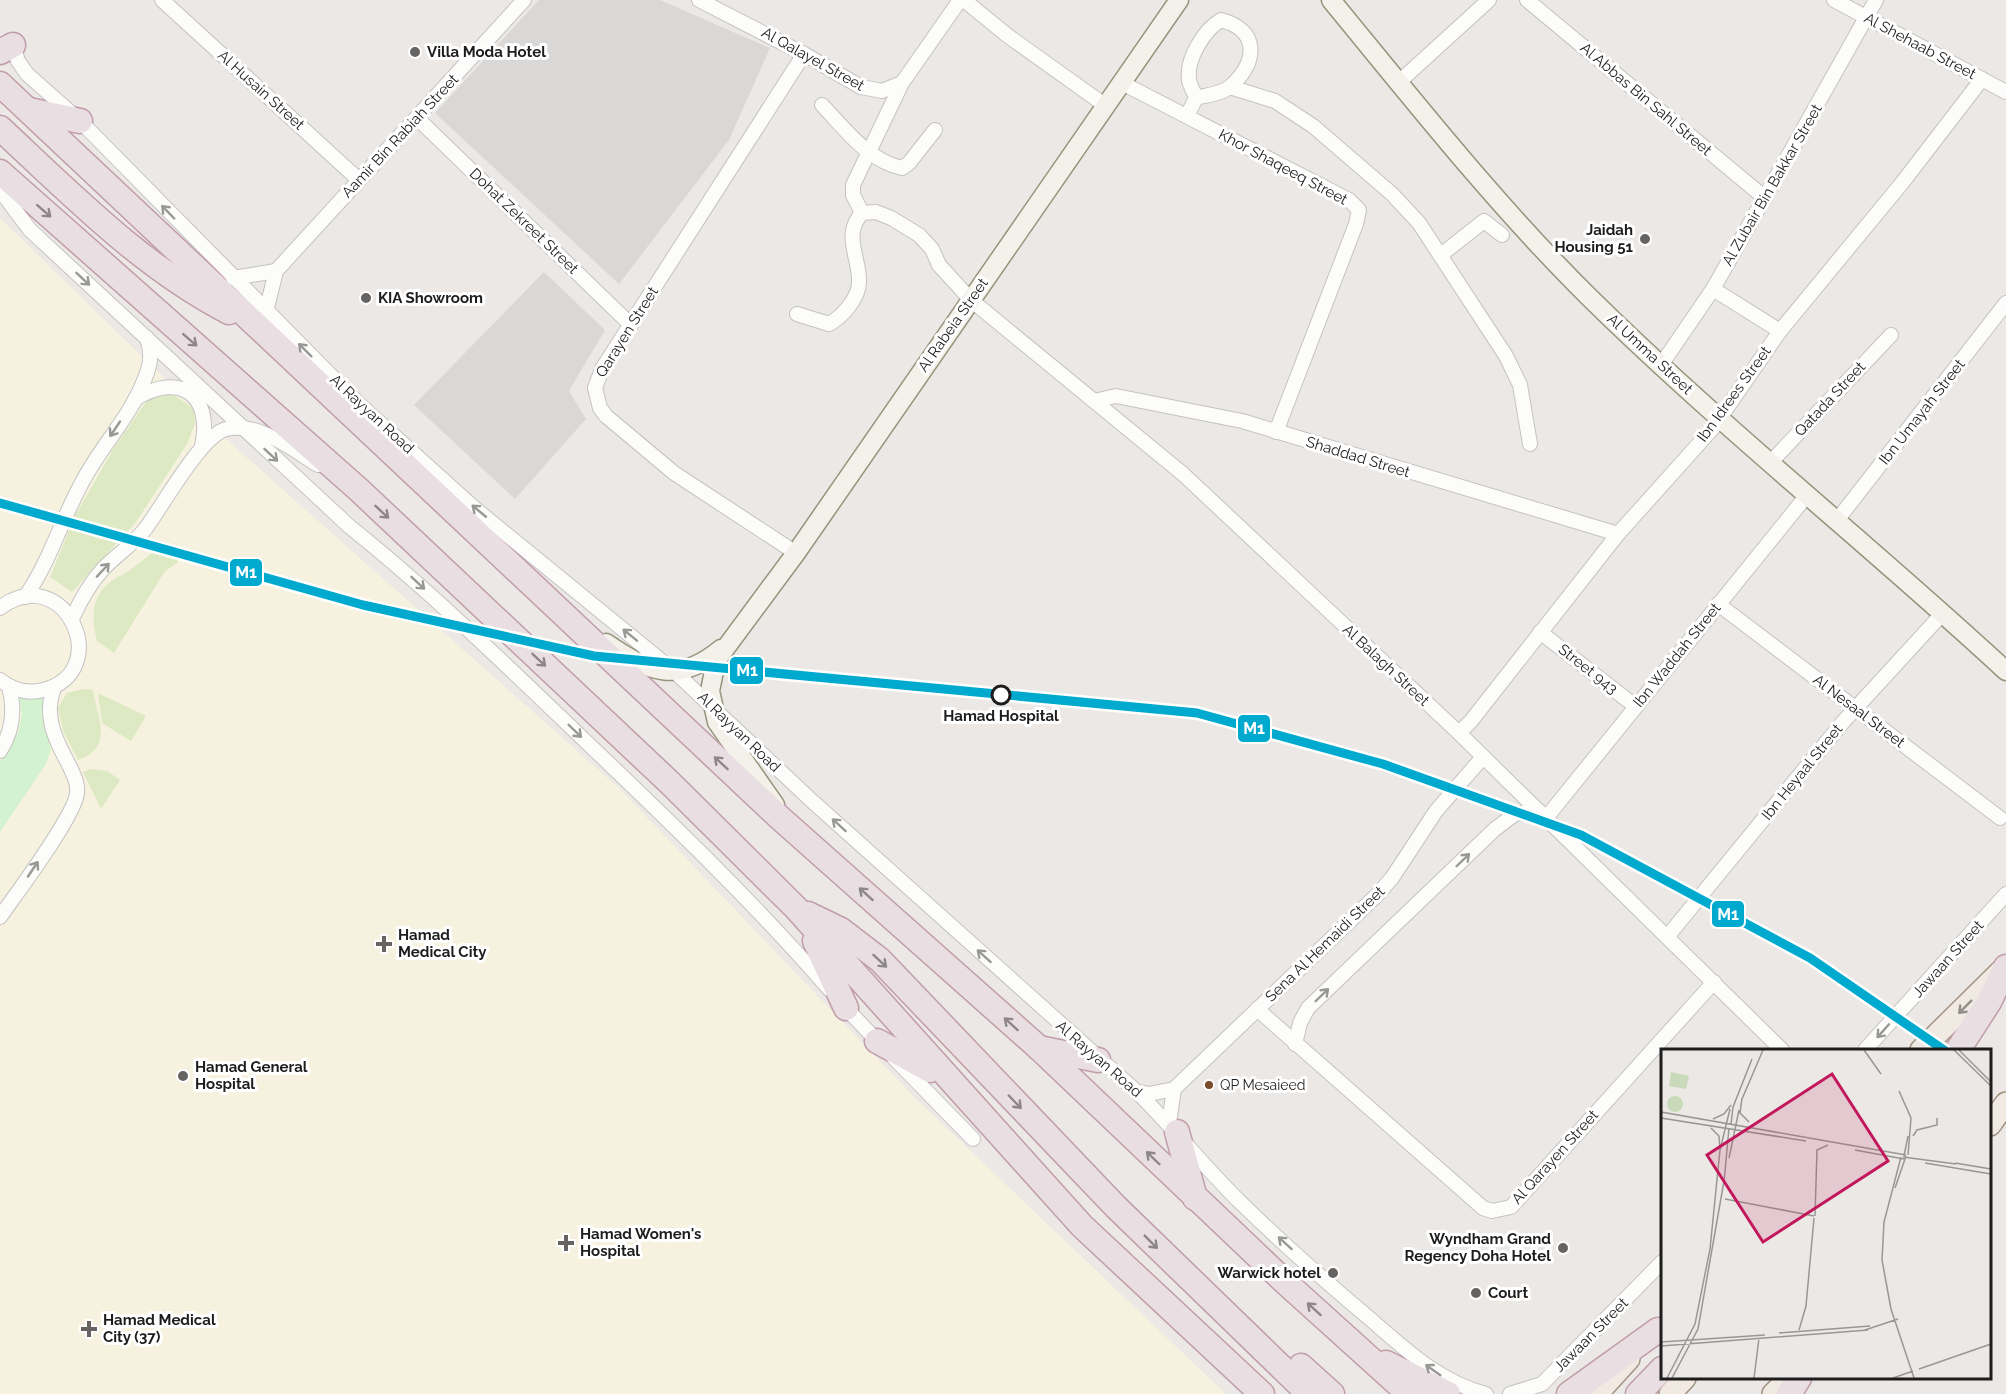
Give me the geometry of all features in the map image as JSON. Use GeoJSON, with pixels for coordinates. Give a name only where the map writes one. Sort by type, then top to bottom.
{"type":"FeatureCollection","features":[{"type":"Feature","properties":{"kind":"highway","name":"Al Rayyan Road"},"geometry":{"type":"LineString","coordinates":[[0,84],[260,317],[566,619],[780,818],[1039,1048],[1195,1198],[1408,1394]]}},
{"type":"Feature","properties":{"kind":"highway"},"geometry":{"type":"LineString","coordinates":[[26,109],[80,121]]}},
{"type":"Feature","properties":{"kind":"highway"},"geometry":{"type":"LineString","coordinates":[[0,128],[157,268],[207,300],[260,317]]}},
{"type":"Feature","properties":{"kind":"highway"},"geometry":{"type":"LineString","coordinates":[[0,172],[358,489],[669,782],[796,908],[959,1092],[1082,1226],[1254,1389]]}},
{"type":"Feature","properties":{"kind":"highway"},"geometry":{"type":"LineString","coordinates":[[796,908],[846,1008]]}},
{"type":"Feature","properties":{"kind":"highway"},"geometry":{"type":"LineString","coordinates":[[796,908],[841,930],[880,960],[1183,1275],[1309,1394]]}},
{"type":"Feature","properties":{"kind":"highway"},"geometry":{"type":"LineString","coordinates":[[1959,1049],[1989,1002],[2006,967]]}},
{"type":"Feature","properties":{"kind":"highway"},"geometry":{"type":"LineString","coordinates":[[877,1041],[915,1061],[959,1092]]}},
{"type":"Feature","properties":{"kind":"highway"},"geometry":{"type":"LineString","coordinates":[[1039,1048],[1098,1060]]}},
{"type":"Feature","properties":{"kind":"highway"},"geometry":{"type":"LineString","coordinates":[[1173,1127],[1195,1198]]}},
{"type":"Feature","properties":{"kind":"highway"},"geometry":{"type":"LineString","coordinates":[[1183,1275],[1292,1358],[1332,1394]]}},
{"type":"Feature","properties":{"kind":"highway"},"geometry":{"type":"LineString","coordinates":[[1569,1394],[1660,1327]]}},
{"type":"Feature","properties":{"kind":"highway"},"geometry":{"type":"LineString","coordinates":[[1357,1349],[1448,1394]]}},
{"type":"Feature","properties":{"kind":"highway"},"geometry":{"type":"LineString","coordinates":[[1638,1394],[1661,1370]]}},
{"type":"Feature","properties":{"kind":"highway"},"geometry":{"type":"LineString","coordinates":[[1789,1394],[1798,1379]]}},
{"type":"Feature","properties":{"kind":"main road"},"geometry":{"type":"LineString","coordinates":[[1922,1049],[2006,967]]}},
{"type":"Feature","properties":{"kind":"main road"},"geometry":{"type":"LineString","coordinates":[[1991,1122],[2006,1103]]}},
{"type":"Feature","properties":{"kind":"main road"},"geometry":{"type":"LineString","coordinates":[[1597,1394],[1660,1327]]}},
{"type":"Feature","properties":{"kind":"main road"},"geometry":{"type":"LineString","coordinates":[[1670,1394],[1683,1379]]}},
{"type":"Feature","properties":{"kind":"main road"},"geometry":{"type":"LineString","coordinates":[[1773,1394],[1787,1379]]}},
{"type":"Feature","properties":{"kind":"street","name":"Al Husain Street"},"geometry":{"type":"LineString","coordinates":[[162,0],[359,180]]}},
{"type":"Feature","properties":{"kind":"street","name":"Aamir Bin Rabiah Street"},"geometry":{"type":"LineString","coordinates":[[260,317],[276,271],[524,0]]}},
{"type":"Feature","properties":{"kind":"street","name":"Al Qalayel Street"},"geometry":{"type":"LineString","coordinates":[[699,0],[804,54],[861,87],[871,91],[893,88],[902,82]]}},
{"type":"Feature","properties":{"kind":"street"},"geometry":{"type":"LineString","coordinates":[[797,314],[829,324],[838,319],[854,298],[860,283],[853,246],[855,221],[862,213],[854,195],[853,185],[902,82],[962,0],[1106,106]]}},
{"type":"Feature","properties":{"kind":"street","name":"Al Rabeia Street"},"geometry":{"type":"LineString","coordinates":[[780,818],[766,789],[725,737],[712,706],[711,677],[724,647],[796,553],[1179,0]]}},
{"type":"Feature","properties":{"kind":"street","name":"Al Umma Street"},"geometry":{"type":"LineString","coordinates":[[1331,0],[1478,178],[1588,295],[1718,418],[1838,519],[2006,671]]}},
{"type":"Feature","properties":{"kind":"street"},"geometry":{"type":"LineString","coordinates":[[1399,82],[1489,0]]}},
{"type":"Feature","properties":{"kind":"street","name":"Al Abbas Bin Sahl Street"},"geometry":{"type":"LineString","coordinates":[[1527,0],[1765,198]]}},
{"type":"Feature","properties":{"kind":"street","name":"Al Shehaab Street"},"geometry":{"type":"LineString","coordinates":[[1834,0],[2006,92]]}},
{"type":"Feature","properties":{"kind":"street","name":"Al Zubair Bin Bakkar Street"},"geometry":{"type":"LineString","coordinates":[[1661,365],[1713,289],[1876,0]]}},
{"type":"Feature","properties":{"kind":"street"},"geometry":{"type":"LineString","coordinates":[[1196,98],[1189,81],[1189,67],[1206,31],[1221,20],[1237,24],[1249,37],[1252,46],[1248,59],[1230,87]]}},
{"type":"Feature","properties":{"kind":"street","name":"Al Rayyan Road"},"geometry":{"type":"LineString","coordinates":[[7,49],[27,74],[80,121],[233,278],[260,317],[473,507],[675,672],[812,801],[1098,1060],[1137,1092],[1173,1127],[1239,1201],[1398,1342],[1447,1379],[1486,1394]]}},
{"type":"Feature","properties":{"kind":"street","name":"Qarayen Street"},"geometry":{"type":"LineString","coordinates":[[796,553],[657,461],[600,408],[596,398],[597,378],[804,54]]}},
{"type":"Feature","properties":{"kind":"street","name":"Ibn Idrees Street"},"geometry":{"type":"LineString","coordinates":[[1459,733],[1472,722],[1618,534],[1713,428],[1780,331],[1902,183],[1982,79]]}},
{"type":"Feature","properties":{"kind":"street","name":"Khor Shaqeeq Street"},"geometry":{"type":"LineString","coordinates":[[1122,83],[1349,200],[1359,210],[1356,224],[1276,432]]}},
{"type":"Feature","properties":{"kind":"street"},"geometry":{"type":"LineString","coordinates":[[1187,116],[1196,98],[1230,87],[1275,101],[1313,126],[1392,194],[1419,222],[1442,254],[1506,356],[1520,386],[1530,444]]}},
{"type":"Feature","properties":{"kind":"street"},"geometry":{"type":"LineString","coordinates":[[822,105],[869,154],[902,168],[909,163],[935,130]]}},
{"type":"Feature","properties":{"kind":"street","name":"Dohat Zekreet Street"},"geometry":{"type":"LineString","coordinates":[[417,118],[631,325]]}},
{"type":"Feature","properties":{"kind":"street"},"geometry":{"type":"LineString","coordinates":[[0,190],[30,230],[350,527],[403,570],[639,792],[795,950],[877,1041],[973,1139]]}},
{"type":"Feature","properties":{"kind":"street","name":"Al Balagh Street"},"geometry":{"type":"LineString","coordinates":[[862,213],[876,212],[919,235],[932,249],[939,265],[971,300],[1183,474],[1459,733],[1781,1049]]}},
{"type":"Feature","properties":{"kind":"street"},"geometry":{"type":"LineString","coordinates":[[1442,254],[1484,221],[1502,235]]}},
{"type":"Feature","properties":{"kind":"street"},"geometry":{"type":"LineString","coordinates":[[233,278],[276,271]]}},
{"type":"Feature","properties":{"kind":"street"},"geometry":{"type":"LineString","coordinates":[[1713,289],[1780,331]]}},
{"type":"Feature","properties":{"kind":"street","name":"Ibn Umayah Street"},"geometry":{"type":"LineString","coordinates":[[1838,519],[2006,303]]}},
{"type":"Feature","properties":{"kind":"street","name":"Qatada Street"},"geometry":{"type":"LineString","coordinates":[[1770,463],[1891,335]]}},
{"type":"Feature","properties":{"kind":"street"},"geometry":{"type":"LineString","coordinates":[[25,597],[46,565],[67,510],[85,477],[135,400],[151,362],[147,338]]}},
{"type":"Feature","properties":{"kind":"street"},"geometry":{"type":"LineString","coordinates":[[72,619],[94,580],[146,528],[202,446],[206,431],[204,413],[200,404],[189,392],[169,386],[154,389],[135,400]]}},
{"type":"Feature","properties":{"kind":"street","name":"Shaddad Street"},"geometry":{"type":"LineString","coordinates":[[1095,401],[1116,396],[1242,421],[1618,534]]}},
{"type":"Feature","properties":{"kind":"street"},"geometry":{"type":"LineString","coordinates":[[202,446],[224,430],[242,428],[266,434],[358,489]]}},
{"type":"Feature","properties":{"kind":"street","name":"Ibn Waddah Street"},"geometry":{"type":"LineString","coordinates":[[1542,814],[1635,706],[1808,494]]}},
{"type":"Feature","properties":{"kind":"street"},"geometry":{"type":"LineString","coordinates":[[0,608],[25,597],[52,601],[72,619],[78,637],[78,656],[69,673],[55,686],[50,701],[49,718],[77,781],[77,796],[59,830],[0,917]]}},
{"type":"Feature","properties":{"kind":"street","name":"Al Nesaal Street"},"geometry":{"type":"LineString","coordinates":[[1718,604],[2000,818]]}},
{"type":"Feature","properties":{"kind":"street","name":"Ibn Heyaal Street"},"geometry":{"type":"LineString","coordinates":[[1667,937],[1855,708],[1943,613]]}},
{"type":"Feature","properties":{"kind":"street"},"geometry":{"type":"LineString","coordinates":[[566,619],[642,666],[675,672]]}},
{"type":"Feature","properties":{"kind":"street","name":"Street 943"},"geometry":{"type":"LineString","coordinates":[[1540,632],[1635,706]]}},
{"type":"Feature","properties":{"kind":"street","name":"Al Rabeia Street"},"geometry":{"type":"LineString","coordinates":[[675,672],[705,660],[724,647]]}},
{"type":"Feature","properties":{"kind":"street"},"geometry":{"type":"LineString","coordinates":[[5,683],[28,692],[55,686]]}},
{"type":"Feature","properties":{"kind":"street"},"geometry":{"type":"LineString","coordinates":[[0,751],[13,717],[5,683]]}},
{"type":"Feature","properties":{"kind":"street","name":"Sena Al Hemaidi Street"},"geometry":{"type":"LineString","coordinates":[[1174,1089],[1385,887],[1436,811],[1483,757]]}},
{"type":"Feature","properties":{"kind":"street"},"geometry":{"type":"LineString","coordinates":[[1295,1044],[1300,1023],[1308,1008],[1478,845],[1515,814],[1542,814]]}},
{"type":"Feature","properties":{"kind":"street","name":"Jawaan Street"},"geometry":{"type":"LineString","coordinates":[[1867,1049],[2006,894]]}},
{"type":"Feature","properties":{"kind":"street","name":"Al Qarayen Street"},"geometry":{"type":"LineString","coordinates":[[1257,1009],[1483,1208],[1501,1210],[1511,1207],[1714,982]]}},
{"type":"Feature","properties":{"kind":"street"},"geometry":{"type":"LineString","coordinates":[[1137,1092],[1149,1094],[1174,1089],[1173,1127]]}},
{"type":"Feature","properties":{"kind":"street","name":"Jawaan Street"},"geometry":{"type":"LineString","coordinates":[[1510,1394],[1542,1384],[1661,1263]]}},
{"type":"Feature","properties":{"kind":"shaded area"},"geometry":{"type":"Polygon","coordinates":[[[539,0],[660,0],[770,48],[729,140],[619,284],[435,113],[539,0]]]}},
{"type":"Feature","properties":{"kind":"shaded area","name":"Hamad Medical City"},"geometry":{"type":"Polygon","coordinates":[[[0,218],[235,447],[619,788],[916,1099],[1226,1394],[0,1394],[0,218]]]}},
{"type":"Feature","properties":{"kind":"shaded area"},"geometry":{"type":"Polygon","coordinates":[[[544,272],[605,330],[569,391],[586,419],[515,499],[414,405],[544,272]]]}},
{"type":"Feature","properties":{"kind":"green space"},"geometry":{"type":"Polygon","coordinates":[[[171,393],[194,409],[195,424],[187,444],[136,522],[72,592],[50,577],[75,516],[114,448],[146,402],[159,394],[171,393]]]}},
{"type":"Feature","properties":{"kind":"green space"},"geometry":{"type":"Polygon","coordinates":[[[168,544],[181,551],[177,563],[165,571],[114,653],[97,641],[94,609],[99,595],[112,580],[128,572],[168,544]]]}},
{"type":"Feature","properties":{"kind":"green space"},"geometry":{"type":"Polygon","coordinates":[[[84,689],[93,690],[101,731],[96,748],[89,755],[78,760],[64,733],[58,708],[67,693],[84,689]]]}},
{"type":"Feature","properties":{"kind":"green space"},"geometry":{"type":"Polygon","coordinates":[[[98,693],[146,716],[131,741],[102,723],[98,693]]]}},
{"type":"Feature","properties":{"kind":"green space"},"geometry":{"type":"Polygon","coordinates":[[[45,695],[41,712],[51,749],[46,764],[0,832],[0,762],[18,733],[22,715],[19,696],[45,695]]]}},
{"type":"Feature","properties":{"kind":"green space"},"geometry":{"type":"Polygon","coordinates":[[[91,769],[107,771],[120,780],[101,809],[83,772],[91,769]]]}},
{"type":"Feature","properties":{"kind":"transit line","name":"M1"},"geometry":{"type":"LineString","coordinates":[[0,503],[363,605],[594,656],[1197,713],[1383,764],[1581,835],[1810,958],[1943,1049]]}},
{"type":"Feature","properties":{"kind":"place","name":"Villa Moda Hotel"},"geometry":{"type":"Point","coordinates":[415,52]}},
{"type":"Feature","properties":{"kind":"place","name":"Jaidah Housing 51"},"geometry":{"type":"Point","coordinates":[1645,239]}},
{"type":"Feature","properties":{"kind":"place","name":"KIA Showroom"},"geometry":{"type":"Point","coordinates":[366,298]}},
{"type":"Feature","properties":{"kind":"place","name":"Hamad Hospital"},"geometry":{"type":"Point","coordinates":[1001,695]}},
{"type":"Feature","properties":{"kind":"place","name":"Hamad Medical City"},"geometry":{"type":"Point","coordinates":[384,944]}},
{"type":"Feature","properties":{"kind":"place","name":"Hamad General Hospital"},"geometry":{"type":"Point","coordinates":[183,1076]}},
{"type":"Feature","properties":{"kind":"place","name":"QP Mesaieed"},"geometry":{"type":"Point","coordinates":[1209,1085]}},
{"type":"Feature","properties":{"kind":"place","name":"Hamad Women's Hospital"},"geometry":{"type":"Point","coordinates":[566,1243]}},
{"type":"Feature","properties":{"kind":"place","name":"Wyndham Grand Regency Doha Hotel"},"geometry":{"type":"Point","coordinates":[1563,1248]}},
{"type":"Feature","properties":{"kind":"place","name":"Warwick hotel"},"geometry":{"type":"Point","coordinates":[1333,1273]}},
{"type":"Feature","properties":{"kind":"place","name":"Court"},"geometry":{"type":"Point","coordinates":[1476,1293]}},
{"type":"Feature","properties":{"kind":"place","name":"Hamad Medical City (37)"},"geometry":{"type":"Point","coordinates":[89,1329]}}]}
